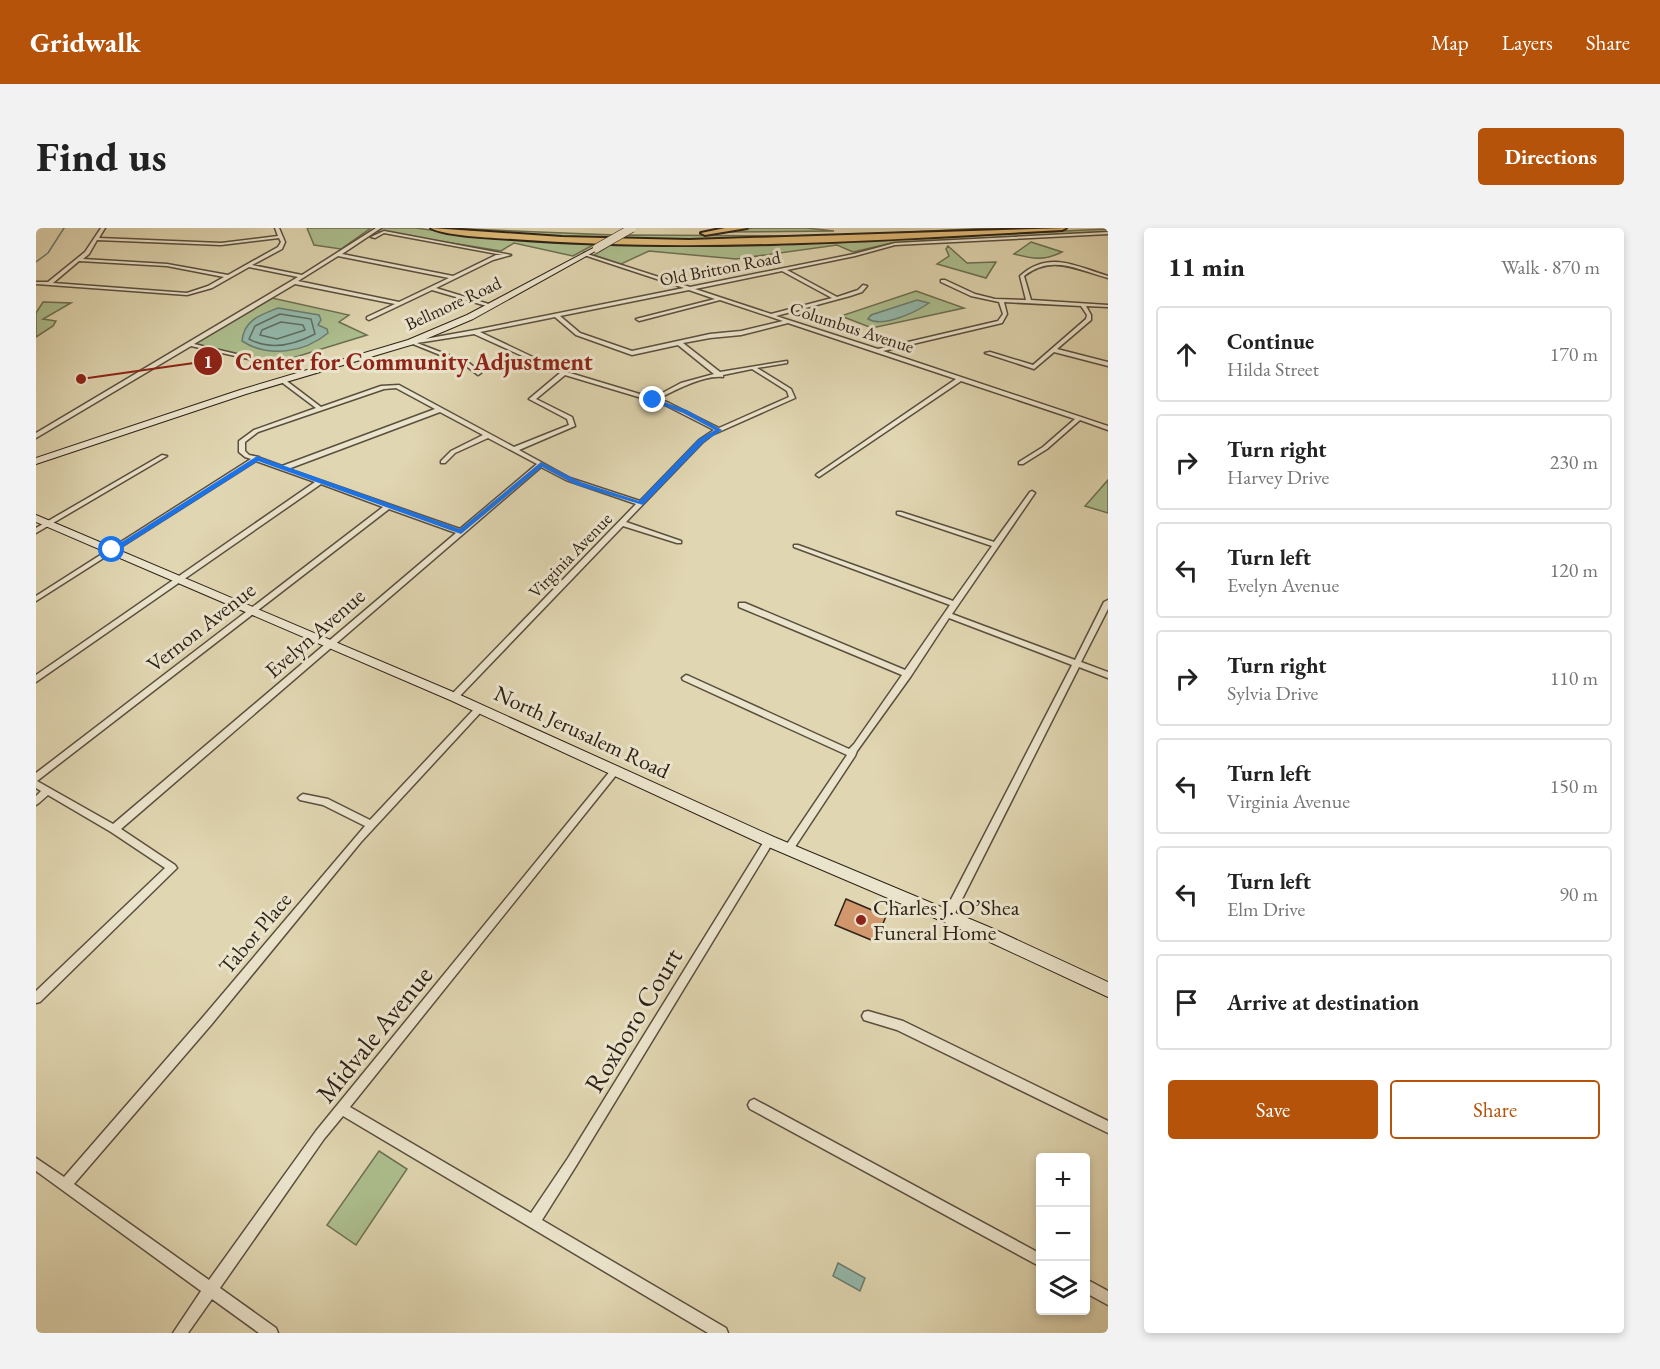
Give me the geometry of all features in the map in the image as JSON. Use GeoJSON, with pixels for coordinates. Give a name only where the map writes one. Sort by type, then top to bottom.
{"type":"FeatureCollection","features":[{"type":"Feature","properties":{"kind":"highway"},"geometry":{"type":"LineString","coordinates":[[435,228],[547,239],[664,242],[832,239],[1062,228]]}},
{"type":"Feature","properties":{"kind":"highway"},"geometry":{"type":"LineString","coordinates":[[508,228],[693,234],[826,234],[950,228]]}},
{"type":"Feature","properties":{"kind":"highway"},"geometry":{"type":"LineString","coordinates":[[693,234],[743,228]]}},
{"type":"Feature","properties":{"kind":"highway"},"geometry":{"type":"LineString","coordinates":[[827,229],[902,230]]}},
{"type":"Feature","properties":{"kind":"main road","name":"Bellmore Road"},"geometry":{"type":"LineString","coordinates":[[36,461],[282,380],[411,342],[490,306],[632,228]]}},
{"type":"Feature","properties":{"kind":"main road","name":"North Jerusalem Road"},"geometry":{"type":"LineString","coordinates":[[36,518],[454,696],[769,842],[1108,990]]}},
{"type":"Feature","properties":{"kind":"street"},"geometry":{"type":"LineString","coordinates":[[50,284],[79,260],[103,228]]}},
{"type":"Feature","properties":{"kind":"street"},"geometry":{"type":"LineString","coordinates":[[36,283],[128,288],[172,295],[193,293],[229,277],[279,248],[283,242],[277,228]]}},
{"type":"Feature","properties":{"kind":"street"},"geometry":{"type":"LineString","coordinates":[[36,436],[303,277],[379,228]]}},
{"type":"Feature","properties":{"kind":"street"},"geometry":{"type":"LineString","coordinates":[[354,245],[384,232],[509,255],[452,277],[369,318]]}},
{"type":"Feature","properties":{"kind":"street","name":"Old Britton Road"},"geometry":{"type":"LineString","coordinates":[[411,342],[475,332],[895,244],[1108,233]]}},
{"type":"Feature","properties":{"kind":"street"},"geometry":{"type":"LineString","coordinates":[[96,239],[221,244],[280,237]]}},
{"type":"Feature","properties":{"kind":"street"},"geometry":{"type":"LineString","coordinates":[[492,252],[498,255],[495,259]]}},
{"type":"Feature","properties":{"kind":"street","name":"Columbus Avenue"},"geometry":{"type":"LineString","coordinates":[[586,254],[1108,428]]}},
{"type":"Feature","properties":{"kind":"street"},"geometry":{"type":"LineString","coordinates":[[338,255],[452,277]]}},
{"type":"Feature","properties":{"kind":"street"},"geometry":{"type":"LineString","coordinates":[[79,260],[166,265],[229,277]]}},
{"type":"Feature","properties":{"kind":"street"},"geometry":{"type":"LineString","coordinates":[[1029,301],[1022,276],[1042,262],[1059,263],[1108,277]]}},
{"type":"Feature","properties":{"kind":"street"},"geometry":{"type":"LineString","coordinates":[[249,266],[303,277]]}},
{"type":"Feature","properties":{"kind":"street"},"geometry":{"type":"LineString","coordinates":[[782,269],[837,298]]}},
{"type":"Feature","properties":{"kind":"street"},"geometry":{"type":"LineString","coordinates":[[943,281],[973,295],[1001,300],[1108,306]]}},
{"type":"Feature","properties":{"kind":"street"},"geometry":{"type":"LineString","coordinates":[[294,282],[399,303]]}},
{"type":"Feature","properties":{"kind":"street"},"geometry":{"type":"LineString","coordinates":[[770,316],[860,291],[865,286]]}},
{"type":"Feature","properties":{"kind":"street"},"geometry":{"type":"LineString","coordinates":[[431,288],[490,306]]}},
{"type":"Feature","properties":{"kind":"street"},"geometry":{"type":"LineString","coordinates":[[639,319],[719,299]]}},
{"type":"Feature","properties":{"kind":"street"},"geometry":{"type":"LineString","coordinates":[[878,351],[1000,322],[1005,314],[1001,300]]}},
{"type":"Feature","properties":{"kind":"street"},"geometry":{"type":"LineString","coordinates":[[988,353],[1034,367],[1089,318],[1083,304]]}},
{"type":"Feature","properties":{"kind":"street"},"geometry":{"type":"LineString","coordinates":[[556,315],[579,334],[624,351],[641,352],[710,336],[741,333],[787,321]]}},
{"type":"Feature","properties":{"kind":"street"},"geometry":{"type":"LineString","coordinates":[[475,332],[564,374],[685,411],[719,430]]}},
{"type":"Feature","properties":{"kind":"street"},"geometry":{"type":"LineString","coordinates":[[411,342],[467,364],[478,373]]}},
{"type":"Feature","properties":{"kind":"street"},"geometry":{"type":"LineString","coordinates":[[680,343],[721,376]]}},
{"type":"Feature","properties":{"kind":"street"},"geometry":{"type":"LineString","coordinates":[[189,344],[250,359]]}},
{"type":"Feature","properties":{"kind":"street"},"geometry":{"type":"LineString","coordinates":[[1053,351],[1108,364]]}},
{"type":"Feature","properties":{"kind":"street"},"geometry":{"type":"LineString","coordinates":[[653,400],[674,387],[785,362]]}},
{"type":"Feature","properties":{"kind":"street","name":"Virginia Avenue"},"geometry":{"type":"LineString","coordinates":[[454,696],[701,441],[719,430],[792,399],[789,390],[753,368]]}},
{"type":"Feature","properties":{"kind":"street"},"geometry":{"type":"LineString","coordinates":[[515,449],[572,426],[570,418],[532,399],[564,374]]}},
{"type":"Feature","properties":{"kind":"street"},"geometry":{"type":"LineString","coordinates":[[819,475],[960,379]]}},
{"type":"Feature","properties":{"kind":"street"},"geometry":{"type":"LineString","coordinates":[[282,380],[320,409]]}},
{"type":"Feature","properties":{"kind":"street"},"geometry":{"type":"LineString","coordinates":[[461,532],[257,458],[242,452],[240,445],[252,433],[383,387],[402,387],[579,483],[640,503]]}},
{"type":"Feature","properties":{"kind":"street"},"geometry":{"type":"LineString","coordinates":[[284,468],[441,409]]}},
{"type":"Feature","properties":{"kind":"street"},"geometry":{"type":"LineString","coordinates":[[1021,463],[1045,448],[1079,418]]}},
{"type":"Feature","properties":{"kind":"street"},"geometry":{"type":"LineString","coordinates":[[443,462],[453,452],[489,435]]}},
{"type":"Feature","properties":{"kind":"street"},"geometry":{"type":"LineString","coordinates":[[36,531],[164,456]]}},
{"type":"Feature","properties":{"kind":"street"},"geometry":{"type":"LineString","coordinates":[[36,599],[257,458]]}},
{"type":"Feature","properties":{"kind":"street","name":"Evelyn Avenue"},"geometry":{"type":"LineString","coordinates":[[114,829],[541,464]]}},
{"type":"Feature","properties":{"kind":"street"},"geometry":{"type":"LineString","coordinates":[[36,679],[320,482]]}},
{"type":"Feature","properties":{"kind":"street"},"geometry":{"type":"LineString","coordinates":[[788,850],[852,754],[853,749],[908,674],[1032,493]]}},
{"type":"Feature","properties":{"kind":"street","name":"Vernon Avenue"},"geometry":{"type":"LineString","coordinates":[[36,778],[388,506]]}},
{"type":"Feature","properties":{"kind":"street"},"geometry":{"type":"LineString","coordinates":[[899,513],[995,545]]}},
{"type":"Feature","properties":{"kind":"street"},"geometry":{"type":"LineString","coordinates":[[622,523],[679,542]]}},
{"type":"Feature","properties":{"kind":"street"},"geometry":{"type":"LineString","coordinates":[[796,546],[954,604]]}},
{"type":"Feature","properties":{"kind":"street"},"geometry":{"type":"LineString","coordinates":[[947,918],[1108,602]]}},
{"type":"Feature","properties":{"kind":"street"},"geometry":{"type":"LineString","coordinates":[[742,605],[908,674]]}},
{"type":"Feature","properties":{"kind":"street"},"geometry":{"type":"LineString","coordinates":[[947,615],[1108,675]]}},
{"type":"Feature","properties":{"kind":"street"},"geometry":{"type":"LineString","coordinates":[[686,678],[852,754]]}},
{"type":"Feature","properties":{"kind":"street","name":"Tabor Place"},"geometry":{"type":"LineString","coordinates":[[65,1185],[372,825],[479,709]]}},
{"type":"Feature","properties":{"kind":"street","name":"Midvale Avenue"},"geometry":{"type":"LineString","coordinates":[[180,1333],[320,1135],[614,772]]}},
{"type":"Feature","properties":{"kind":"street"},"geometry":{"type":"LineString","coordinates":[[36,784],[114,829],[172,867],[36,998]]}},
{"type":"Feature","properties":{"kind":"street"},"geometry":{"type":"LineString","coordinates":[[36,801],[47,791]]}},
{"type":"Feature","properties":{"kind":"street"},"geometry":{"type":"LineString","coordinates":[[303,798],[325,802],[372,825]]}},
{"type":"Feature","properties":{"kind":"street","name":"Roxboro Court"},"geometry":{"type":"LineString","coordinates":[[533,1222],[769,842]]}},
{"type":"Feature","properties":{"kind":"street"},"geometry":{"type":"LineString","coordinates":[[868,1016],[899,1025],[1108,1127]]}},
{"type":"Feature","properties":{"kind":"street"},"geometry":{"type":"LineString","coordinates":[[754,1105],[1036,1258]]}},
{"type":"Feature","properties":{"kind":"street"},"geometry":{"type":"LineString","coordinates":[[342,1109],[721,1333]]}},
{"type":"Feature","properties":{"kind":"street"},"geometry":{"type":"LineString","coordinates":[[36,1164],[271,1333]]}},
{"type":"Feature","properties":{"kind":"street"},"geometry":{"type":"LineString","coordinates":[[1090,1288],[1108,1298]]}},
{"type":"Feature","properties":{"kind":"green space"},"geometry":{"type":"Polygon","coordinates":[[[307,228],[371,228],[341,249],[314,245],[307,228]]]}},
{"type":"Feature","properties":{"kind":"green space"},"geometry":{"type":"Polygon","coordinates":[[[383,228],[415,228],[494,238],[595,244],[573,256],[514,243],[501,251],[377,231],[383,228]]]}},
{"type":"Feature","properties":{"kind":"green space"},"geometry":{"type":"Polygon","coordinates":[[[445,228],[612,235],[603,240],[445,228]]]}},
{"type":"Feature","properties":{"kind":"green space"},"geometry":{"type":"Polygon","coordinates":[[[753,228],[806,228],[834,231],[723,232],[753,228]]]}},
{"type":"Feature","properties":{"kind":"green space"},"geometry":{"type":"Polygon","coordinates":[[[1033,228],[827,238],[620,240],[628,235],[828,236],[1033,228]]]}},
{"type":"Feature","properties":{"kind":"green space"},"geometry":{"type":"Polygon","coordinates":[[[1108,229],[1108,232],[892,243],[853,252],[837,245],[736,259],[649,251],[621,264],[594,255],[612,244],[752,245],[1108,229]]]}},
{"type":"Feature","properties":{"kind":"green space"},"geometry":{"type":"Polygon","coordinates":[[[1031,242],[1062,252],[1050,257],[1038,258],[1014,254],[1031,242]]]}},
{"type":"Feature","properties":{"kind":"green space"},"geometry":{"type":"Polygon","coordinates":[[[948,246],[967,263],[996,262],[986,278],[937,264],[949,256],[946,249],[948,246]]]}},
{"type":"Feature","properties":{"kind":"green space"},"geometry":{"type":"Polygon","coordinates":[[[916,291],[964,308],[872,328],[841,316],[916,291]]]}},
{"type":"Feature","properties":{"kind":"green space"},"geometry":{"type":"Polygon","coordinates":[[[272,298],[349,315],[339,322],[367,335],[276,363],[194,344],[272,298]]]}},
{"type":"Feature","properties":{"kind":"green space"},"geometry":{"type":"Polygon","coordinates":[[[43,302],[71,303],[43,319],[56,321],[53,326],[36,337],[36,313],[43,302]]]}},
{"type":"Feature","properties":{"kind":"green space"},"geometry":{"type":"Polygon","coordinates":[[[1108,480],[1108,513],[1085,506],[1108,480]]]}},
{"type":"Feature","properties":{"kind":"green space"},"geometry":{"type":"Polygon","coordinates":[[[379,1151],[407,1169],[356,1245],[327,1225],[379,1151]]]}},
{"type":"Feature","properties":{"kind":"water"},"geometry":{"type":"Polygon","coordinates":[[[917,300],[929,303],[916,311],[890,320],[882,322],[868,319],[871,315],[917,300]]]}},
{"type":"Feature","properties":{"kind":"water"},"geometry":{"type":"Polygon","coordinates":[[[278,308],[319,315],[321,320],[318,325],[327,329],[328,333],[308,345],[286,351],[263,350],[242,341],[246,328],[254,319],[278,308]]]}},
{"type":"Feature","properties":{"kind":"water"},"geometry":{"type":"Polygon","coordinates":[[[838,1263],[865,1278],[860,1291],[833,1276],[838,1263]]]}},
{"type":"Feature","properties":{"kind":"building","name":"Charles J. O’Shea Funeral Home"},"geometry":{"type":"Polygon","coordinates":[[[846,899],[886,916],[876,942],[835,925],[846,899]]]}},
{"type":"Feature","properties":{"kind":"waterway"},"geometry":{"type":"LineString","coordinates":[[36,262],[48,253],[64,228]]}},
{"type":"Feature","properties":{"kind":"place","name":"Center for Community Adjustment"},"geometry":{"type":"Point","coordinates":[81,379]}},
{"type":"Feature","properties":{"kind":"place","name":"Charles J. O’Shea Funeral Home"},"geometry":{"type":"Point","coordinates":[861,920]}},
{"type":"Feature","properties":{"kind":"route"},"geometry":{"type":"LineString","coordinates":[[112,550],[257,458],[461,532],[541,464],[594,489],[640,503],[701,441],[719,430],[685,411],[653,400]]}}]}
